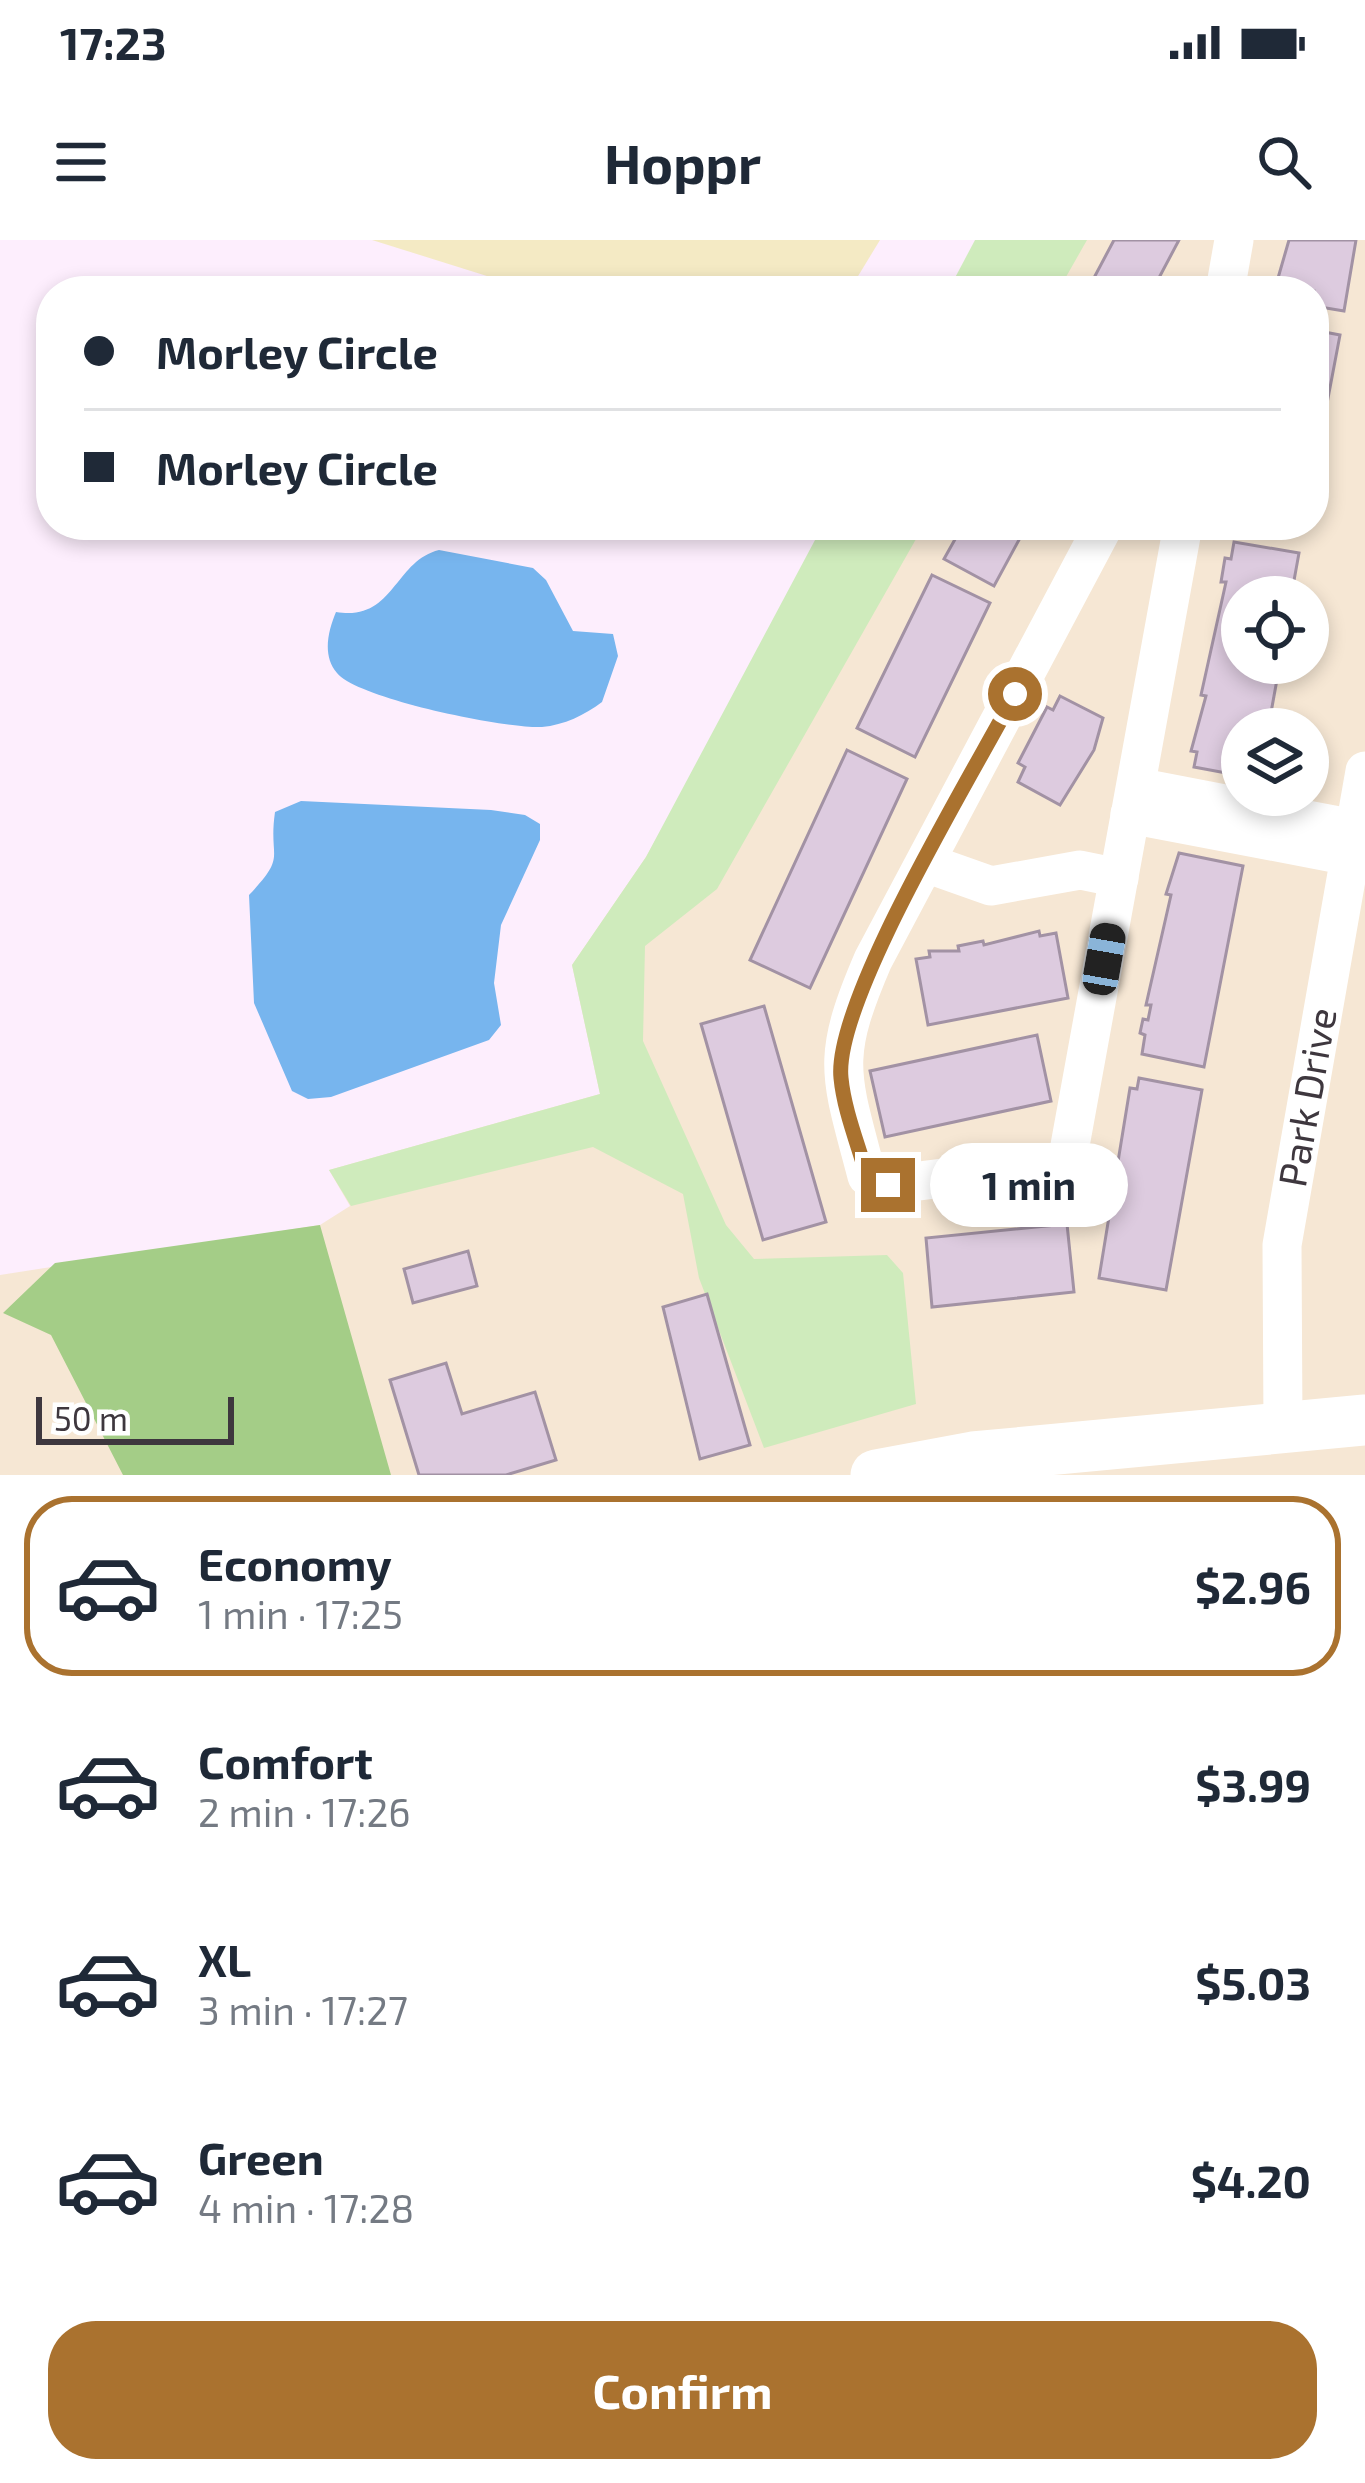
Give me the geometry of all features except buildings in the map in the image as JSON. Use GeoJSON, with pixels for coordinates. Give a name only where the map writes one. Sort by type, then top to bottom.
{"type":"FeatureCollection","features":[{"type":"Feature","properties":{"kind":"main road"},"geometry":{"type":"LineString","coordinates":[[876,1475],[973,1457],[1365,1420]]}},
{"type":"Feature","properties":{"kind":"street"},"geometry":{"type":"LineString","coordinates":[[1228,276],[1234,240]]}},
{"type":"Feature","properties":{"kind":"street"},"geometry":{"type":"LineString","coordinates":[[1096,540],[845,1026],[840,1077],[861,1156],[867,1176],[888,1185],[1067,1162],[1180,540]]}},
{"type":"Feature","properties":{"kind":"street","name":"Park Drive"},"geometry":{"type":"LineString","coordinates":[[1283,1426],[1282,1245],[1365,771]]}},
{"type":"Feature","properties":{"kind":"street"},"geometry":{"type":"LineString","coordinates":[[1133,801],[1352,843]]}},
{"type":"Feature","properties":{"kind":"street"},"geometry":{"type":"LineString","coordinates":[[926,862],[991,886],[1080,870],[1119,878]]}},
{"type":"Feature","properties":{"kind":"shaded area"},"geometry":{"type":"Polygon","coordinates":[[[988,240],[1365,240],[1365,1475],[0,1475],[0,1275],[320,1225],[350,1206],[329,1170],[600,1094],[572,965],[646,857],[822,540],[1329,540],[1329,276],[968,276],[988,240]]]}},
{"type":"Feature","properties":{"kind":"green space"},"geometry":{"type":"Polygon","coordinates":[[[975,240],[1087,240],[1067,276],[956,276],[975,240]]]}},
{"type":"Feature","properties":{"kind":"green space"},"geometry":{"type":"Polygon","coordinates":[[[815,540],[915,540],[717,889],[645,946],[643,1041],[726,1225],[754,1259],[887,1255],[903,1273],[916,1404],[764,1448],[699,1278],[683,1194],[593,1147],[351,1206],[329,1170],[600,1094],[572,965],[646,857],[815,540]]]}},
{"type":"Feature","properties":{"kind":"green space"},"geometry":{"type":"Polygon","coordinates":[[[320,1225],[391,1475],[123,1475],[51,1335],[3,1313],[55,1263],[320,1225]]]}},
{"type":"Feature","properties":{"kind":"sand"},"geometry":{"type":"Polygon","coordinates":[[[372,240],[880,240],[858,276],[487,276],[372,240]]]}},
{"type":"Feature","properties":{"kind":"water"},"geometry":{"type":"Polygon","coordinates":[[[439,550],[533,568],[546,580],[573,631],[613,634],[618,656],[602,702],[566,722],[524,726],[402,702],[350,683],[337,673],[328,651],[336,612],[370,608],[412,566],[439,550]]]}},
{"type":"Feature","properties":{"kind":"water"},"geometry":{"type":"Polygon","coordinates":[[[301,801],[491,810],[525,815],[540,824],[540,840],[501,925],[494,983],[501,1025],[489,1040],[331,1097],[308,1099],[292,1091],[254,1003],[249,895],[273,864],[275,812],[301,801]]]}},
{"type":"Feature","properties":{"kind":"route"},"geometry":{"type":"LineString","coordinates":[[888,1185],[867,1176],[840,1077],[845,1026],[874,960],[1015,694]]}}]}
